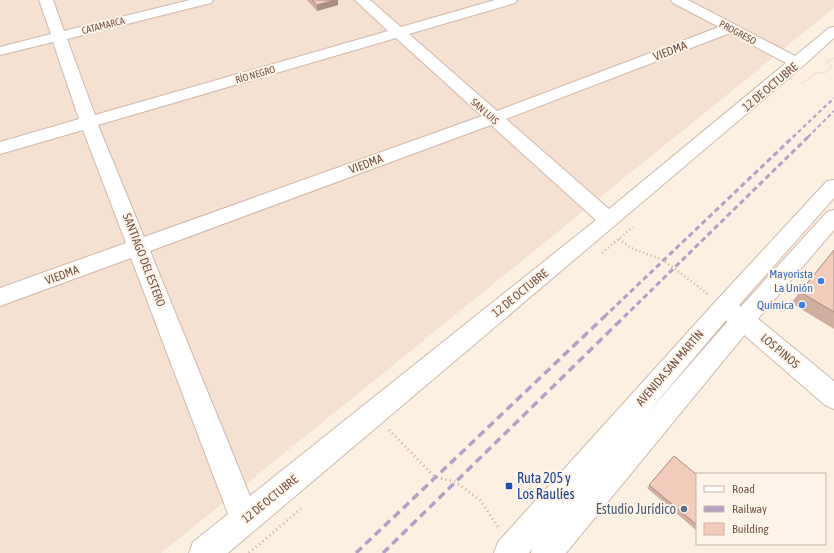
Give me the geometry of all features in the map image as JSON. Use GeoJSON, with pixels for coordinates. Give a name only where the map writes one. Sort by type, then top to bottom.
{"type":"FeatureCollection","features":[{"type":"Feature","properties":{"kind":"street","name":"SANTIAGO DEL ESTERO"},"geometry":{"type":"LineString","coordinates":[[46,0],[89,123],[245,519]]}},
{"type":"Feature","properties":{"kind":"street","name":"CATAMARCA"},"geometry":{"type":"LineString","coordinates":[[0,51],[206,0]]}},
{"type":"Feature","properties":{"kind":"street","name":"SAN LUIS"},"geometry":{"type":"LineString","coordinates":[[362,0],[493,118],[604,224]]}},
{"type":"Feature","properties":{"kind":"street","name":"RÍO NEGRO"},"geometry":{"type":"LineString","coordinates":[[0,148],[510,0]]}},
{"type":"Feature","properties":{"kind":"street","name":"PROGRESO"},"geometry":{"type":"LineString","coordinates":[[678,0],[806,67]]}},
{"type":"Feature","properties":{"kind":"street","name":"VIEDMA"},"geometry":{"type":"LineString","coordinates":[[0,297],[493,118],[731,28]]}},
{"type":"Feature","properties":{"kind":"street","name":"12 DE OCTUBRE"},"geometry":{"type":"LineString","coordinates":[[204,553],[604,224],[806,67],[834,31]]}},
{"type":"Feature","properties":{"kind":"street","name":"AVENIDA SAN MARTÍN"},"geometry":{"type":"LineString","coordinates":[[511,551],[552,541],[834,186]]}},
{"type":"Feature","properties":{"kind":"street","name":"AVENIDA SAN MARTÍN"},"geometry":{"type":"LineString","coordinates":[[734,313],[834,217]]}},
{"type":"Feature","properties":{"kind":"street","name":"LOS PINOS"},"geometry":{"type":"LineString","coordinates":[[734,313],[834,397]]}},
{"type":"Feature","properties":{"kind":"path"},"geometry":{"type":"LineString","coordinates":[[822,62],[828,62],[834,58]]}},
{"type":"Feature","properties":{"kind":"path"},"geometry":{"type":"LineString","coordinates":[[806,67],[815,74],[824,73],[832,67],[828,62]]}},
{"type":"Feature","properties":{"kind":"path"},"geometry":{"type":"LineString","coordinates":[[604,224],[631,248],[663,260],[734,313]]}},
{"type":"Feature","properties":{"kind":"path"},"geometry":{"type":"LineString","coordinates":[[371,416],[391,431],[435,477],[456,482],[480,500],[511,551]]}},
{"type":"Feature","properties":{"kind":"shaded area"},"geometry":{"type":"Polygon","coordinates":[[[0,0],[834,0],[834,8],[161,553],[0,553],[0,0]]]}},
{"type":"Feature","properties":{"kind":"building"},"geometry":{"type":"Polygon","coordinates":[[[312,0],[334,0],[317,5],[312,0]]]}},
{"type":"Feature","properties":{"kind":"building"},"geometry":{"type":"Polygon","coordinates":[[[834,250],[834,312],[800,292],[834,250]]]}},
{"type":"Feature","properties":{"kind":"building","name":"Estudio Jurídico"},"geometry":{"type":"Polygon","coordinates":[[[674,456],[696,474],[696,524],[649,485],[674,456]]]}},
{"type":"Feature","properties":{"kind":"railway"},"geometry":{"type":"LineString","coordinates":[[793,137],[834,98]]}},
{"type":"Feature","properties":{"kind":"railway"},"geometry":{"type":"LineString","coordinates":[[809,136],[834,111]]}},
{"type":"Feature","properties":{"kind":"railway"},"geometry":{"type":"LineString","coordinates":[[604,317],[794,136]]}},
{"type":"Feature","properties":{"kind":"railway"},"geometry":{"type":"LineString","coordinates":[[624,317],[809,136]]}},
{"type":"Feature","properties":{"kind":"railway"},"geometry":{"type":"LineString","coordinates":[[356,553],[605,316]]}},
{"type":"Feature","properties":{"kind":"railway"},"geometry":{"type":"LineString","coordinates":[[383,553],[625,316]]}},
{"type":"Feature","properties":{"kind":"place","name":"Mayorista La Unión"},"geometry":{"type":"Point","coordinates":[821,281]}},
{"type":"Feature","properties":{"kind":"place","name":"Química"},"geometry":{"type":"Point","coordinates":[802,305]}},
{"type":"Feature","properties":{"kind":"place","name":"Ruta 205 y Los Raulíes"},"geometry":{"type":"Point","coordinates":[509,486]}},
{"type":"Feature","properties":{"kind":"place","name":"Estudio Jurídico"},"geometry":{"type":"Point","coordinates":[684,509]}}]}
